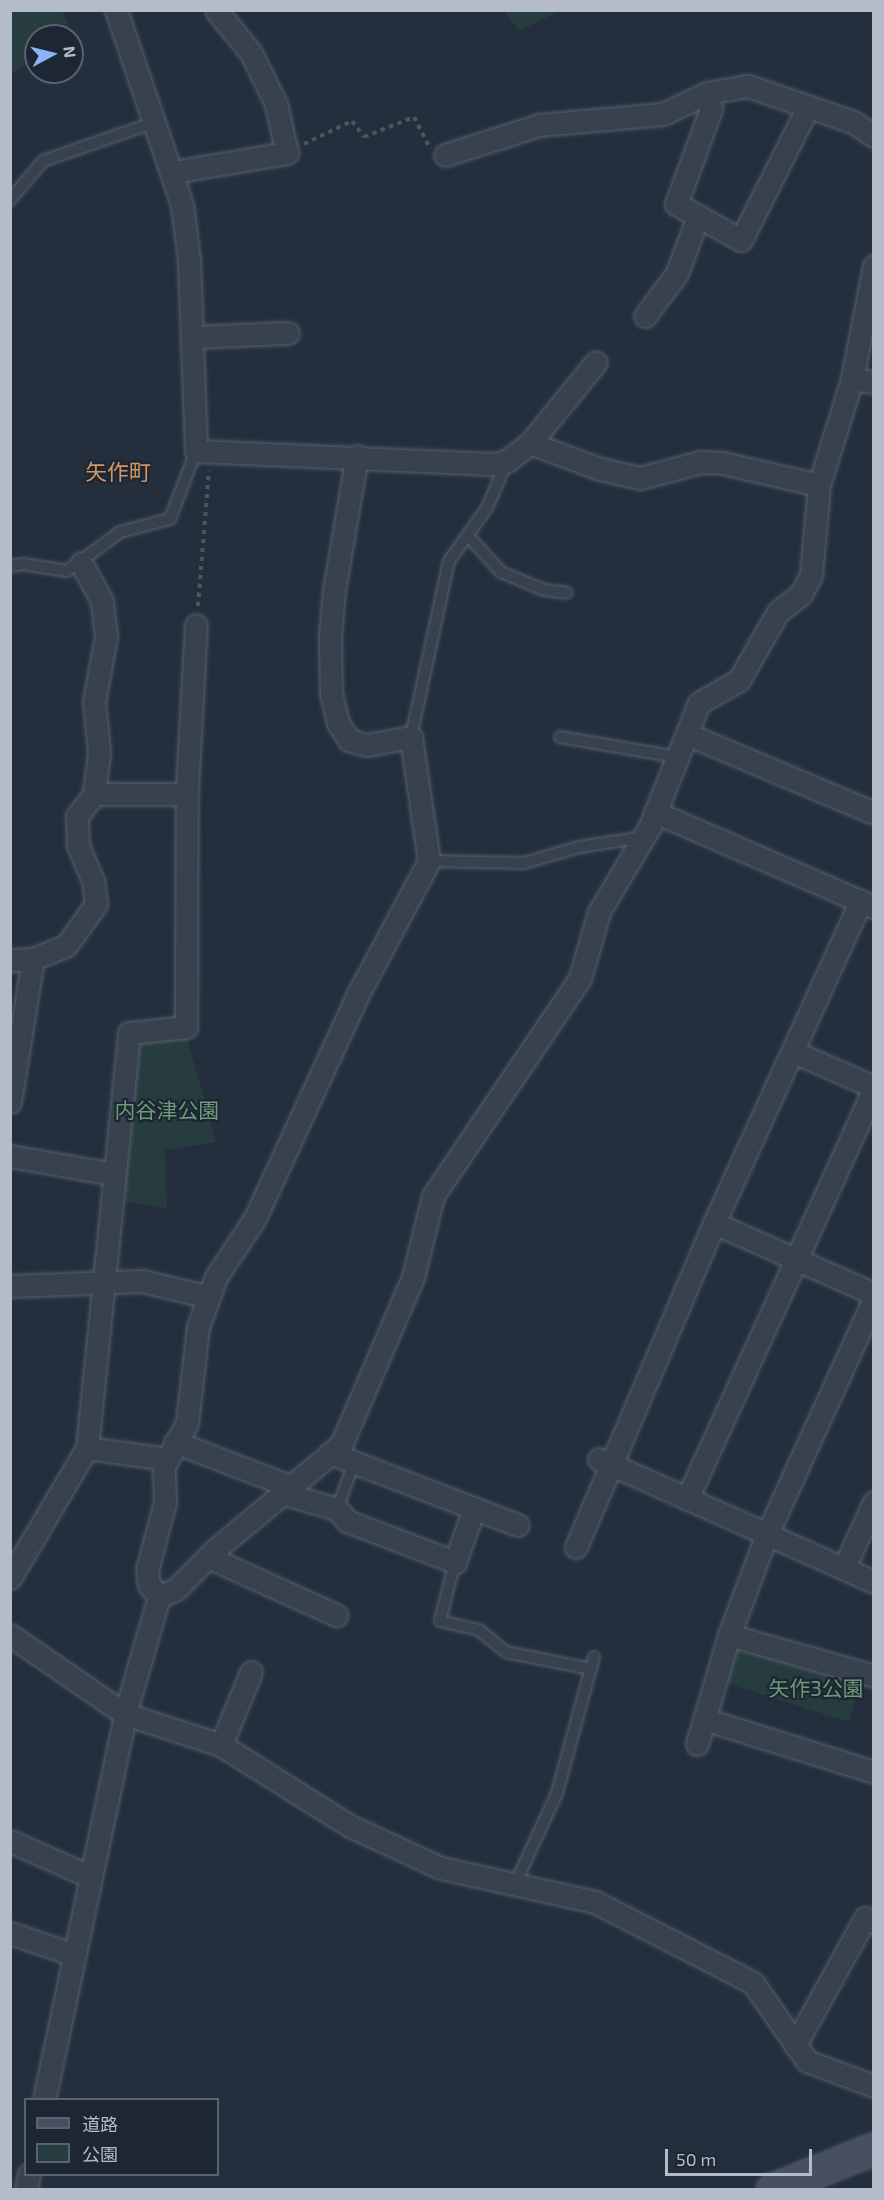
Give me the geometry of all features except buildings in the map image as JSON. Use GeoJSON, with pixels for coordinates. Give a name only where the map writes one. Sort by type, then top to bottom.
{"type":"FeatureCollection","features":[{"type":"Feature","properties":{"kind":"street"},"geometry":{"type":"LineString","coordinates":[[116,10],[173,172],[182,205],[189,260],[192,336],[203,451],[357,456],[493,464],[507,461],[530,443],[596,362]]}},
{"type":"Feature","properties":{"kind":"street"},"geometry":{"type":"LineString","coordinates":[[173,172],[287,153],[276,104],[256,63],[216,10]]}},
{"type":"Feature","properties":{"kind":"street"},"geometry":{"type":"LineString","coordinates":[[446,155],[538,125],[663,114],[707,93],[748,86],[853,122],[873,136]]}},
{"type":"Feature","properties":{"kind":"street"},"geometry":{"type":"LineString","coordinates":[[707,93],[711,109],[676,204],[741,240],[808,107]]}},
{"type":"Feature","properties":{"kind":"street"},"geometry":{"type":"LineString","coordinates":[[645,316],[677,273],[698,216]]}},
{"type":"Feature","properties":{"kind":"street"},"geometry":{"type":"LineString","coordinates":[[159,1596],[175,1590],[208,1557],[341,1444],[413,1277],[433,1196],[580,978],[599,912],[644,837],[699,703],[739,680],[778,612],[801,594],[811,575],[819,486],[852,379],[873,266]]}},
{"type":"Feature","properties":{"kind":"street"},"geometry":{"type":"LineString","coordinates":[[192,336],[288,333]]}},
{"type":"Feature","properties":{"kind":"street"},"geometry":{"type":"LineString","coordinates":[[852,379],[873,382]]}},
{"type":"Feature","properties":{"kind":"street"},"geometry":{"type":"LineString","coordinates":[[530,443],[600,469],[639,478],[700,462],[723,463],[819,486]]}},
{"type":"Feature","properties":{"kind":"street"},"geometry":{"type":"LineString","coordinates":[[159,1596],[149,1585],[147,1570],[165,1502],[171,1450],[187,1424],[198,1327],[216,1277],[255,1218],[357,994],[429,861],[411,737],[366,745],[349,740],[338,723],[332,693],[330,635],[334,590],[353,500],[357,456]]}},
{"type":"Feature","properties":{"kind":"street"},"geometry":{"type":"LineString","coordinates":[[10,960],[33,959],[66,946],[96,904],[93,881],[78,845],[77,816],[94,794],[99,752],[94,702],[106,636],[102,601],[81,563]]}},
{"type":"Feature","properties":{"kind":"street"},"geometry":{"type":"LineString","coordinates":[[10,1578],[87,1448],[129,1033],[186,1028],[186,794],[196,625]]}},
{"type":"Feature","properties":{"kind":"street"},"geometry":{"type":"LineString","coordinates":[[687,734],[873,813]]}},
{"type":"Feature","properties":{"kind":"street"},"geometry":{"type":"LineString","coordinates":[[94,794],[186,794]]}},
{"type":"Feature","properties":{"kind":"street"},"geometry":{"type":"LineString","coordinates":[[576,1547],[604,1462],[794,1052],[867,904],[655,812]]}},
{"type":"Feature","properties":{"kind":"street"},"geometry":{"type":"LineString","coordinates":[[10,1101],[33,959]]}},
{"type":"Feature","properties":{"kind":"street"},"geometry":{"type":"LineString","coordinates":[[687,1499],[873,1088],[794,1052]]}},
{"type":"Feature","properties":{"kind":"street"},"geometry":{"type":"LineString","coordinates":[[10,1156],[113,1174]]}},
{"type":"Feature","properties":{"kind":"street"},"geometry":{"type":"LineString","coordinates":[[714,1223],[873,1294]]}},
{"type":"Feature","properties":{"kind":"street"},"geometry":{"type":"LineString","coordinates":[[10,1286],[142,1281],[209,1297]]}},
{"type":"Feature","properties":{"kind":"street"},"geometry":{"type":"LineString","coordinates":[[697,1744],[729,1635],[767,1534],[873,1299]]}},
{"type":"Feature","properties":{"kind":"street"},"geometry":{"type":"LineString","coordinates":[[87,1448],[171,1450],[337,1509],[347,1521],[455,1562],[474,1508]]}},
{"type":"Feature","properties":{"kind":"street"},"geometry":{"type":"LineString","coordinates":[[330,1454],[518,1525]]}},
{"type":"Feature","properties":{"kind":"street"},"geometry":{"type":"LineString","coordinates":[[604,1462],[873,1582]]}},
{"type":"Feature","properties":{"kind":"street"},"geometry":{"type":"LineString","coordinates":[[844,1568],[873,1502]]}},
{"type":"Feature","properties":{"kind":"street"},"geometry":{"type":"LineString","coordinates":[[208,1557],[336,1615]]}},
{"type":"Feature","properties":{"kind":"street"},"geometry":{"type":"LineString","coordinates":[[44,2098],[72,1954],[124,1714],[159,1596]]}},
{"type":"Feature","properties":{"kind":"street"},"geometry":{"type":"LineString","coordinates":[[10,1635],[124,1714],[220,1745],[350,1826],[441,1868],[595,1902],[753,1983],[807,2061],[873,2086]]}},
{"type":"Feature","properties":{"kind":"street"},"geometry":{"type":"LineString","coordinates":[[729,1635],[873,1676]]}},
{"type":"Feature","properties":{"kind":"street"},"geometry":{"type":"LineString","coordinates":[[220,1745],[251,1672]]}},
{"type":"Feature","properties":{"kind":"street"},"geometry":{"type":"LineString","coordinates":[[704,1719],[873,1772]]}},
{"type":"Feature","properties":{"kind":"street"},"geometry":{"type":"LineString","coordinates":[[10,1841],[89,1876]]}},
{"type":"Feature","properties":{"kind":"street"},"geometry":{"type":"LineString","coordinates":[[795,2045],[865,1918],[873,1922]]}},
{"type":"Feature","properties":{"kind":"street"},"geometry":{"type":"LineString","coordinates":[[10,1933],[72,1954]]}},
{"type":"Feature","properties":{"kind":"street"},"geometry":{"type":"LineString","coordinates":[[772,2190],[873,2149]]}},
{"type":"Feature","properties":{"kind":"lane"},"geometry":{"type":"LineString","coordinates":[[10,200],[43,161],[156,122]]}},
{"type":"Feature","properties":{"kind":"lane"},"geometry":{"type":"LineString","coordinates":[[10,566],[23,564],[68,571],[81,563],[103,541],[120,531],[170,519],[203,451]]}},
{"type":"Feature","properties":{"kind":"lane"},"geometry":{"type":"LineString","coordinates":[[411,737],[450,561],[487,508],[507,461]]}},
{"type":"Feature","properties":{"kind":"lane"},"geometry":{"type":"LineString","coordinates":[[468,536],[501,572],[544,590],[567,593]]}},
{"type":"Feature","properties":{"kind":"lane"},"geometry":{"type":"LineString","coordinates":[[560,738],[677,757]]}},
{"type":"Feature","properties":{"kind":"lane"},"geometry":{"type":"LineString","coordinates":[[429,861],[524,863],[579,847],[644,837]]}},
{"type":"Feature","properties":{"kind":"lane"},"geometry":{"type":"LineString","coordinates":[[337,1509],[354,1463]]}},
{"type":"Feature","properties":{"kind":"lane"},"geometry":{"type":"LineString","coordinates":[[455,1562],[440,1621],[479,1630],[506,1652],[591,1669]]}},
{"type":"Feature","properties":{"kind":"lane"},"geometry":{"type":"LineString","coordinates":[[515,1884],[557,1793],[594,1657]]}},
{"type":"Feature","properties":{"kind":"path"},"geometry":{"type":"LineString","coordinates":[[287,153],[352,121],[364,137],[414,117],[434,156],[446,155]]}},
{"type":"Feature","properties":{"kind":"path"},"geometry":{"type":"LineString","coordinates":[[196,625],[203,451]]}},
{"type":"Feature","properties":{"kind":"green space"},"geometry":{"type":"Polygon","coordinates":[[[11,10],[62,11],[68,24],[24,24],[24,66],[11,73],[11,10]]]}},
{"type":"Feature","properties":{"kind":"green space"},"geometry":{"type":"Polygon","coordinates":[[[504,11],[559,11],[519,31],[504,11]]]}},
{"type":"Feature","properties":{"kind":"green space","name":"内谷津公園"},"geometry":{"type":"Polygon","coordinates":[[[187,1038],[216,1142],[165,1150],[167,1208],[116,1200],[134,1048],[143,1041],[187,1038]]]}},
{"type":"Feature","properties":{"kind":"green space","name":"矢作3公園"},"geometry":{"type":"Polygon","coordinates":[[[743,1643],[861,1677],[849,1722],[720,1681],[731,1648],[743,1643]]]}},
{"type":"Feature","properties":{"kind":"district","name":"矢作町"},"geometry":{"type":"Point","coordinates":[118,472]}}]}
